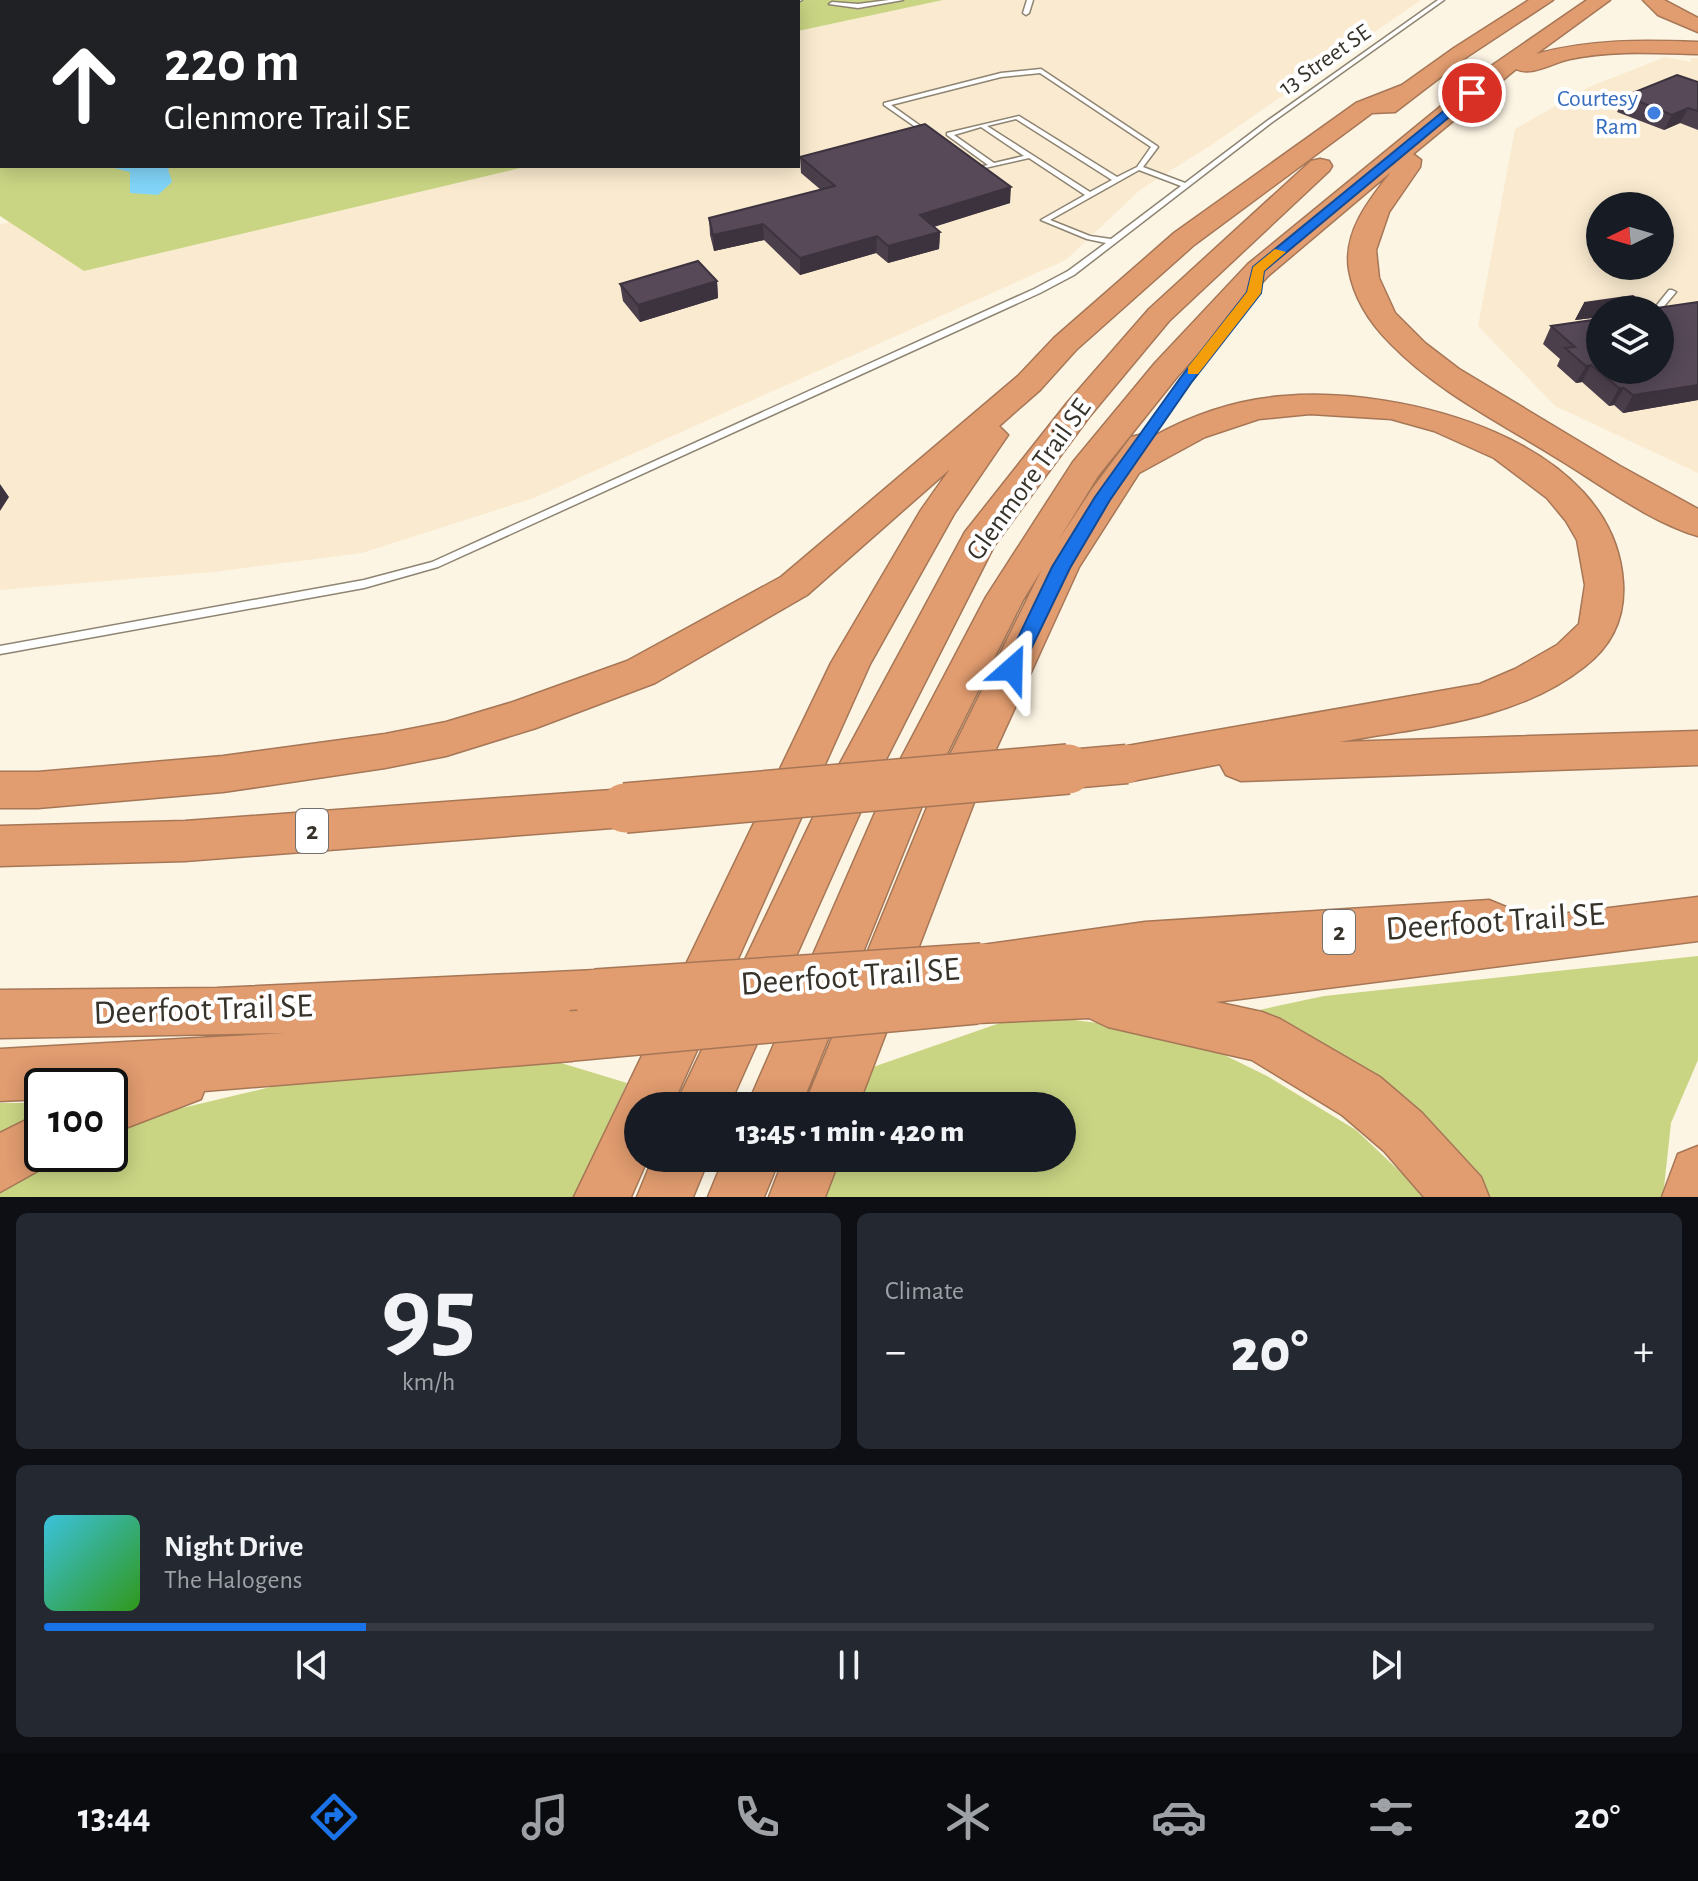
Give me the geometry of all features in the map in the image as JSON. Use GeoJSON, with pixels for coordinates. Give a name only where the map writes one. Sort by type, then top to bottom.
{"type":"FeatureCollection","features":[{"type":"Feature","properties":{"kind":"highway","name":"Glenmore Trail SE"},"geometry":{"type":"LineString","coordinates":[[708,1092],[847,793],[978,541],[1078,410],[1159,315],[1229,247],[1405,91],[1520,7],[1543,0]]}},
{"type":"Feature","properties":{"kind":"highway","name":"Glenmore Trail SE"},"geometry":{"type":"LineString","coordinates":[[780,1092],[904,796],[1005,597],[1085,470],[1118,427],[1258,270],[1492,76],[1600,0]]}},
{"type":"Feature","properties":{"kind":"highway"},"geometry":{"type":"LineString","coordinates":[[1653,0],[1665,11],[1698,26]]}},
{"type":"Feature","properties":{"kind":"highway"},"geometry":{"type":"LineString","coordinates":[[1492,76],[1567,52],[1614,47],[1698,48]]}},
{"type":"Feature","properties":{"kind":"highway"},"geometry":{"type":"LineString","coordinates":[[0,790],[38,790],[223,774],[385,751],[446,739],[521,716],[641,672],[794,586],[1029,383],[1065,344],[1184,239],[1364,108],[1405,91]]}},
{"type":"Feature","properties":{"kind":"highway"},"geometry":{"type":"LineString","coordinates":[[1411,144],[1408,167],[1381,202],[1367,230],[1361,260],[1365,282],[1386,320],[1430,362],[1698,524]]}},
{"type":"Feature","properties":{"kind":"highway"},"geometry":{"type":"LineString","coordinates":[[837,1092],[964,771],[1061,567],[1104,497],[1186,380],[1254,293],[1258,270]]}},
{"type":"Feature","properties":{"kind":"highway"},"geometry":{"type":"LineString","coordinates":[[651,1092],[851,663],[939,510],[1029,383]]}},
{"type":"Feature","properties":{"kind":"highway"},"geometry":{"type":"LineString","coordinates":[[1127,764],[1486,699],[1540,675],[1575,652],[1595,632],[1605,597],[1597,539],[1571,502],[1553,485],[1499,447],[1420,416],[1343,405],[1308,404],[1266,409],[1218,419],[1182,432],[1129,465]]}},
{"type":"Feature","properties":{"kind":"highway","name":"2"},"geometry":{"type":"LineString","coordinates":[[0,846],[185,841],[625,808],[1127,764],[1698,748]]}},
{"type":"Feature","properties":{"kind":"highway","name":"Deerfoot Trail SE"},"geometry":{"type":"LineString","coordinates":[[979,983],[1145,944],[1698,909]]}},
{"type":"Feature","properties":{"kind":"highway"},"geometry":{"type":"LineString","coordinates":[[1074,996],[1698,919]]}},
{"type":"Feature","properties":{"kind":"highway"},"geometry":{"type":"LineString","coordinates":[[0,1075],[234,1063],[584,1015],[979,983],[1074,996],[1262,1037],[1361,1096],[1403,1132],[1461,1197]]}},
{"type":"Feature","properties":{"kind":"highway","name":"Deerfoot Trail SE"},"geometry":{"type":"LineString","coordinates":[[0,1014],[584,1015]]}},
{"type":"Feature","properties":{"kind":"highway"},"geometry":{"type":"LineString","coordinates":[[128,1099],[234,1063]]}},
{"type":"Feature","properties":{"kind":"highway"},"geometry":{"type":"LineString","coordinates":[[602,1197],[624,1149]]}},
{"type":"Feature","properties":{"kind":"highway"},"geometry":{"type":"LineString","coordinates":[[0,1164],[24,1150]]}},
{"type":"Feature","properties":{"kind":"highway"},"geometry":{"type":"LineString","coordinates":[[665,1197],[675,1172]]}},
{"type":"Feature","properties":{"kind":"highway"},"geometry":{"type":"LineString","coordinates":[[736,1197],[746,1172]]}},
{"type":"Feature","properties":{"kind":"highway"},"geometry":{"type":"LineString","coordinates":[[797,1197],[807,1172]]}},
{"type":"Feature","properties":{"kind":"highway"},"geometry":{"type":"LineString","coordinates":[[1690,1197],[1698,1174]]}},
{"type":"Feature","properties":{"kind":"lane"},"geometry":{"type":"LineString","coordinates":[[832,4],[858,6],[900,0]]}},
{"type":"Feature","properties":{"kind":"lane"},"geometry":{"type":"LineString","coordinates":[[1026,13],[1030,0]]}},
{"type":"Feature","properties":{"kind":"lane","name":"13 Street SE"},"geometry":{"type":"LineString","coordinates":[[0,650],[364,584],[435,565],[1071,273],[1269,122],[1441,0]]}},
{"type":"Feature","properties":{"kind":"lane"},"geometry":{"type":"LineString","coordinates":[[932,137],[886,104],[1001,75],[1041,71],[1155,147],[1139,168],[1044,220],[1089,238],[1110,241]]}},
{"type":"Feature","properties":{"kind":"lane"},"geometry":{"type":"LineString","coordinates":[[993,165],[949,134],[1017,117],[1117,180]]}},
{"type":"Feature","properties":{"kind":"lane"},"geometry":{"type":"LineString","coordinates":[[982,125],[1089,195]]}},
{"type":"Feature","properties":{"kind":"lane"},"geometry":{"type":"LineString","coordinates":[[966,161],[978,169],[1030,156]]}},
{"type":"Feature","properties":{"kind":"lane"},"geometry":{"type":"LineString","coordinates":[[1139,168],[1186,185]]}},
{"type":"Feature","properties":{"kind":"lane"},"geometry":{"type":"LineString","coordinates":[[1669,296],[1672,292]]}},
{"type":"Feature","properties":{"kind":"shaded area"},"geometry":{"type":"Polygon","coordinates":[[[943,0],[1421,0],[1210,146],[1141,189],[1066,260],[534,498],[362,553],[214,572],[0,590],[0,224],[10,222],[84,271],[521,168],[800,168],[800,31],[943,0]]]}},
{"type":"Feature","properties":{"kind":"shaded area"},"geometry":{"type":"Polygon","coordinates":[[[1665,57],[1692,62],[1690,58],[1698,58],[1698,473],[1555,406],[1478,326],[1515,129],[1589,87],[1665,57]]]}},
{"type":"Feature","properties":{"kind":"green space"},"geometry":{"type":"Polygon","coordinates":[[[800,0],[943,0],[800,31],[800,0]]]}},
{"type":"Feature","properties":{"kind":"green space"},"geometry":{"type":"Polygon","coordinates":[[[0,168],[521,168],[84,271],[0,216],[0,168]]]}},
{"type":"Feature","properties":{"kind":"green space"},"geometry":{"type":"Polygon","coordinates":[[[1698,956],[1698,1060],[1671,1123],[1663,1197],[1482,1197],[1245,1013],[1324,996],[1698,956]]]}},
{"type":"Feature","properties":{"kind":"green space"},"geometry":{"type":"Polygon","coordinates":[[[1026,1014],[1138,1028],[1196,1041],[1267,1076],[1356,1130],[1427,1197],[826,1197],[832,1172],[1076,1172],[1076,1092],[858,1092],[873,1067],[1026,1014]]]}},
{"type":"Feature","properties":{"kind":"green space"},"geometry":{"type":"Polygon","coordinates":[[[548,1059],[627,1083],[574,1197],[0,1197],[0,1193],[32,1172],[128,1172],[128,1123],[317,1076],[548,1059]]]}},
{"type":"Feature","properties":{"kind":"green space"},"geometry":{"type":"Polygon","coordinates":[[[0,1103],[24,1103],[24,1130],[0,1146],[0,1103]]]}},
{"type":"Feature","properties":{"kind":"water"},"geometry":{"type":"Polygon","coordinates":[[[114,168],[170,168],[172,182],[158,195],[130,193],[130,172],[114,168]]]}},
{"type":"Feature","properties":{"kind":"building"},"geometry":{"type":"Polygon","coordinates":[[[1677,75],[1698,82],[1698,111],[1688,108],[1672,115],[1625,96],[1677,75]]]}},
{"type":"Feature","properties":{"kind":"building"},"geometry":{"type":"Polygon","coordinates":[[[925,124],[1011,187],[920,215],[940,232],[888,246],[877,236],[800,258],[763,224],[713,235],[709,218],[835,186],[800,157],[925,124]]]}},
{"type":"Feature","properties":{"kind":"building"},"geometry":{"type":"Polygon","coordinates":[[[698,261],[717,281],[638,305],[620,284],[698,261]]]}},
{"type":"Feature","properties":{"kind":"building"},"geometry":{"type":"Polygon","coordinates":[[[1698,302],[1698,385],[1633,395],[1614,384],[1674,384],[1674,306],[1698,302]]]}},
{"type":"Feature","properties":{"kind":"building"},"geometry":{"type":"Polygon","coordinates":[[[1586,321],[1586,366],[1565,348],[1575,347],[1551,326],[1586,321]]]}},
{"type":"Feature","properties":{"kind":"slow traffic"},"geometry":{"type":"LineString","coordinates":[[1193,371],[1254,293],[1258,270],[1279,252]]}},
{"type":"Feature","properties":{"kind":"place","name":"Courtesy Ram"},"geometry":{"type":"Point","coordinates":[1654,113]}},
{"type":"Feature","properties":{"kind":"route"},"geometry":{"type":"LineString","coordinates":[[1012,669],[1061,567],[1104,497],[1186,380],[1254,293],[1258,270],[1472,93]]}}]}
